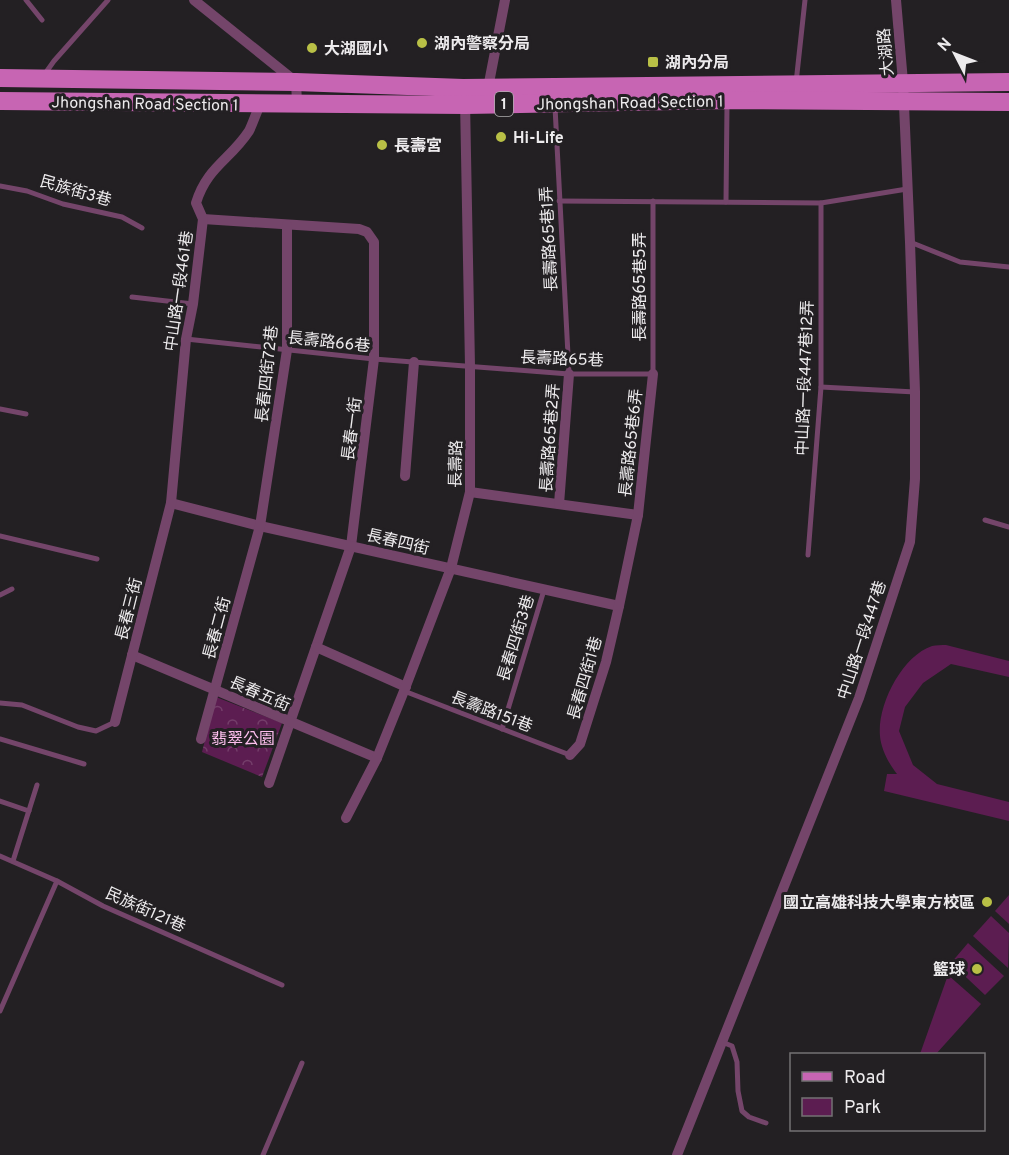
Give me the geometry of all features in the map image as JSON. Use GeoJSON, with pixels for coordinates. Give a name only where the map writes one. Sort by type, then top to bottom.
{"type":"FeatureCollection","features":[{"type":"Feature","properties":{"kind":"main road","name":"Jhongshan Road Section 1"},"geometry":{"type":"LineString","coordinates":[[0,78],[296,82],[464,97],[555,102],[727,100],[1009,102]]}},
{"type":"Feature","properties":{"kind":"main road","name":"Jhongshan Road Section 1"},"geometry":{"type":"LineString","coordinates":[[0,101],[260,105],[464,97],[488,88],[1009,82]]}},
{"type":"Feature","properties":{"kind":"street"},"geometry":{"type":"LineString","coordinates":[[194,0],[296,82],[297,102]]}},
{"type":"Feature","properties":{"kind":"street"},"geometry":{"type":"LineString","coordinates":[[488,88],[505,0]]}},
{"type":"Feature","properties":{"kind":"street","name":"大湖路"},"geometry":{"type":"LineString","coordinates":[[896,0],[903,102]]}},
{"type":"Feature","properties":{"kind":"street","name":"長壽路"},"geometry":{"type":"LineString","coordinates":[[346,818],[377,758],[405,689],[451,568],[470,492],[470,366],[464,97]]}},
{"type":"Feature","properties":{"kind":"street","name":"中山路一段447巷"},"geometry":{"type":"LineString","coordinates":[[677,1155],[859,698],[909,542],[915,479],[915,392],[903,102]]}},
{"type":"Feature","properties":{"kind":"street","name":"中山路一段461巷"},"geometry":{"type":"LineString","coordinates":[[171,503],[186,339],[193,304],[203,219],[196,203],[208,176],[224,162],[249,130],[260,105]]}},
{"type":"Feature","properties":{"kind":"street","name":"長春一街"},"geometry":{"type":"LineString","coordinates":[[203,219],[359,229],[367,232],[374,242],[374,359],[351,546],[269,783]]}},
{"type":"Feature","properties":{"kind":"street","name":"長春四街72巷"},"geometry":{"type":"LineString","coordinates":[[260,526],[287,350],[287,225]]}},
{"type":"Feature","properties":{"kind":"street"},"geometry":{"type":"LineString","coordinates":[[405,476],[414,362]]}},
{"type":"Feature","properties":{"kind":"street","name":"長壽路65巷2弄"},"geometry":{"type":"LineString","coordinates":[[559,504],[569,374]]}},
{"type":"Feature","properties":{"kind":"street","name":"長壽路65巷6弄"},"geometry":{"type":"LineString","coordinates":[[619,606],[638,515],[652,374]]}},
{"type":"Feature","properties":{"kind":"street"},"geometry":{"type":"LineString","coordinates":[[470,492],[638,515]]}},
{"type":"Feature","properties":{"kind":"street","name":"長春四街"},"geometry":{"type":"LineString","coordinates":[[171,503],[260,526],[619,606]]}},
{"type":"Feature","properties":{"kind":"street","name":"長春三街"},"geometry":{"type":"LineString","coordinates":[[115,722],[171,503]]}},
{"type":"Feature","properties":{"kind":"street","name":"長春二街"},"geometry":{"type":"LineString","coordinates":[[201,739],[260,526]]}},
{"type":"Feature","properties":{"kind":"street","name":"長春四街1巷"},"geometry":{"type":"LineString","coordinates":[[570,755],[580,744],[606,662],[619,606]]}},
{"type":"Feature","properties":{"kind":"street"},"geometry":{"type":"LineString","coordinates":[[316,647],[405,689]]}},
{"type":"Feature","properties":{"kind":"street","name":"長春五街"},"geometry":{"type":"LineString","coordinates":[[132,655],[377,758]]}},
{"type":"Feature","properties":{"kind":"lane"},"geometry":{"type":"LineString","coordinates":[[26,0],[42,20]]}},
{"type":"Feature","properties":{"kind":"lane"},"geometry":{"type":"LineString","coordinates":[[41,79],[108,0]]}},
{"type":"Feature","properties":{"kind":"lane"},"geometry":{"type":"LineString","coordinates":[[795,84],[805,0]]}},
{"type":"Feature","properties":{"kind":"lane"},"geometry":{"type":"LineString","coordinates":[[726,202],[727,100]]}},
{"type":"Feature","properties":{"kind":"lane","name":"長壽路65巷1弄"},"geometry":{"type":"LineString","coordinates":[[555,102],[569,374]]}},
{"type":"Feature","properties":{"kind":"lane","name":"民族街3巷"},"geometry":{"type":"LineString","coordinates":[[0,186],[27,191],[63,204],[122,217],[142,228]]}},
{"type":"Feature","properties":{"kind":"lane"},"geometry":{"type":"LineString","coordinates":[[560,201],[821,203],[907,189]]}},
{"type":"Feature","properties":{"kind":"lane","name":"長壽路65巷5弄"},"geometry":{"type":"LineString","coordinates":[[652,374],[653,201]]}},
{"type":"Feature","properties":{"kind":"lane","name":"中山路一段447巷12弄"},"geometry":{"type":"LineString","coordinates":[[808,555],[821,387],[821,203]]}},
{"type":"Feature","properties":{"kind":"lane"},"geometry":{"type":"LineString","coordinates":[[910,242],[960,262],[1009,267]]}},
{"type":"Feature","properties":{"kind":"lane"},"geometry":{"type":"LineString","coordinates":[[132,297],[193,304]]}},
{"type":"Feature","properties":{"kind":"lane","name":"長壽路66巷"},"geometry":{"type":"LineString","coordinates":[[186,339],[374,359],[470,366]]}},
{"type":"Feature","properties":{"kind":"lane","name":"長壽路65巷"},"geometry":{"type":"LineString","coordinates":[[470,366],[569,374],[652,374]]}},
{"type":"Feature","properties":{"kind":"lane"},"geometry":{"type":"LineString","coordinates":[[821,387],[915,392]]}},
{"type":"Feature","properties":{"kind":"lane"},"geometry":{"type":"LineString","coordinates":[[0,409],[26,414]]}},
{"type":"Feature","properties":{"kind":"lane"},"geometry":{"type":"LineString","coordinates":[[984,520],[1009,527]]}},
{"type":"Feature","properties":{"kind":"lane"},"geometry":{"type":"LineString","coordinates":[[0,536],[97,559]]}},
{"type":"Feature","properties":{"kind":"lane"},"geometry":{"type":"LineString","coordinates":[[0,595],[12,589]]}},
{"type":"Feature","properties":{"kind":"lane","name":"長春四街3巷"},"geometry":{"type":"LineString","coordinates":[[502,729],[544,589]]}},
{"type":"Feature","properties":{"kind":"lane","name":"長壽路151巷"},"geometry":{"type":"LineString","coordinates":[[405,689],[570,755]]}},
{"type":"Feature","properties":{"kind":"lane"},"geometry":{"type":"LineString","coordinates":[[0,703],[22,705],[78,727],[96,731],[115,722]]}},
{"type":"Feature","properties":{"kind":"lane"},"geometry":{"type":"LineString","coordinates":[[0,739],[84,764]]}},
{"type":"Feature","properties":{"kind":"lane"},"geometry":{"type":"LineString","coordinates":[[13,861],[38,785]]}},
{"type":"Feature","properties":{"kind":"lane"},"geometry":{"type":"LineString","coordinates":[[0,801],[29,811]]}},
{"type":"Feature","properties":{"kind":"lane","name":"民族街121巷"},"geometry":{"type":"LineString","coordinates":[[0,856],[57,881],[103,906],[282,985]]}},
{"type":"Feature","properties":{"kind":"lane"},"geometry":{"type":"LineString","coordinates":[[0,1011],[57,881]]}},
{"type":"Feature","properties":{"kind":"lane"},"geometry":{"type":"LineString","coordinates":[[722,1042],[732,1046],[737,1062],[738,1091],[742,1111],[749,1117],[766,1123]]}},
{"type":"Feature","properties":{"kind":"lane"},"geometry":{"type":"LineString","coordinates":[[263,1155],[302,1063]]}},
{"type":"Feature","properties":{"kind":"green space"},"geometry":{"type":"Polygon","coordinates":[[[946,645],[1009,661],[1009,677],[951,664],[923,683],[905,707],[899,731],[913,765],[937,784],[1009,802],[1009,821],[884,791],[887,774],[897,774],[886,756],[880,736],[880,724],[887,697],[902,671],[921,651],[932,646],[946,645]]]}},
{"type":"Feature","properties":{"kind":"green space","name":"翡翠公園"},"geometry":{"type":"Polygon","coordinates":[[[216,697],[282,723],[262,777],[202,752],[216,697]]]}},
{"type":"Feature","properties":{"kind":"green space"},"geometry":{"type":"Polygon","coordinates":[[[1009,895],[1009,924],[995,911],[1009,895]]]}},
{"type":"Feature","properties":{"kind":"green space","name":"籃球"},"geometry":{"type":"Polygon","coordinates":[[[991,916],[1009,933],[1008,968],[973,936],[991,916]]]}},
{"type":"Feature","properties":{"kind":"green space","name":"籃球"},"geometry":{"type":"Polygon","coordinates":[[[968,943],[1004,976],[985,995],[951,963],[968,943]]]}},
{"type":"Feature","properties":{"kind":"green space"},"geometry":{"type":"Polygon","coordinates":[[[948,975],[981,1004],[937,1053],[920,1053],[948,975]]]}},
{"type":"Feature","properties":{"kind":"place","name":"湖內警察分局"},"geometry":{"type":"Point","coordinates":[422,43]}},
{"type":"Feature","properties":{"kind":"place","name":"大湖國小"},"geometry":{"type":"Point","coordinates":[312,48]}},
{"type":"Feature","properties":{"kind":"place","name":"湖內分局"},"geometry":{"type":"Point","coordinates":[653,62]}},
{"type":"Feature","properties":{"kind":"place","name":"Hi-Life"},"geometry":{"type":"Point","coordinates":[501,137]}},
{"type":"Feature","properties":{"kind":"place","name":"長壽宮"},"geometry":{"type":"Point","coordinates":[382,145]}},
{"type":"Feature","properties":{"kind":"place","name":"國立高雄科技大學東方校區"},"geometry":{"type":"Point","coordinates":[987,902]}},
{"type":"Feature","properties":{"kind":"place","name":"籃球"},"geometry":{"type":"Point","coordinates":[977,969]}}]}
